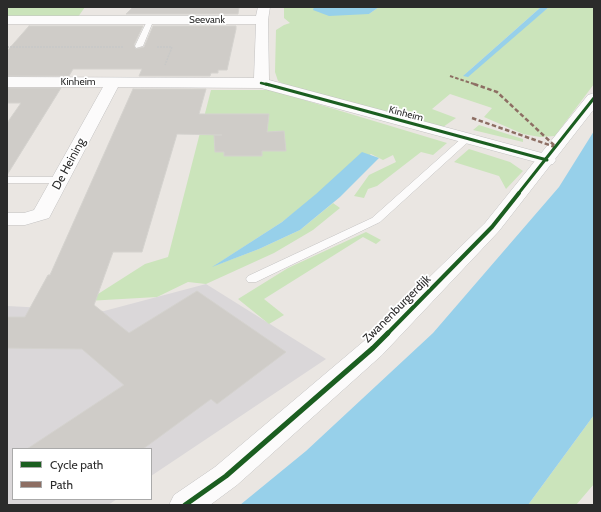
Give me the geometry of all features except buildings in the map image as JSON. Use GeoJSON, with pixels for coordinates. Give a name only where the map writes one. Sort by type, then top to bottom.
{"type":"FeatureCollection","features":[{"type":"Feature","properties":{"kind":"street"},"geometry":{"type":"LineString","coordinates":[[87,19],[95,7]]}},
{"type":"Feature","properties":{"kind":"street","name":"Seevank"},"geometry":{"type":"LineString","coordinates":[[7,20],[151,19],[263,13],[261,83]]}},
{"type":"Feature","properties":{"kind":"street","name":"Kinheim"},"geometry":{"type":"LineString","coordinates":[[7,82],[261,83],[547,160]]}},
{"type":"Feature","properties":{"kind":"street","name":"De Heining"},"geometry":{"type":"LineString","coordinates":[[7,219],[25,219],[42,214],[113,82]]}},
{"type":"Feature","properties":{"kind":"street","name":"Zwanenburgerdijk"},"geometry":{"type":"LineString","coordinates":[[186,505],[226,476],[373,348],[492,227],[547,160],[594,98]]}},
{"type":"Feature","properties":{"kind":"lane"},"geometry":{"type":"LineString","coordinates":[[139,46],[151,19]]}},
{"type":"Feature","properties":{"kind":"lane"},"geometry":{"type":"LineString","coordinates":[[252,279],[376,220],[466,139]]}},
{"type":"Feature","properties":{"kind":"lane"},"geometry":{"type":"LineString","coordinates":[[7,180],[61,180]]}},
{"type":"Feature","properties":{"kind":"path"},"geometry":{"type":"LineString","coordinates":[[7,47],[130,47]]}},
{"type":"Feature","properties":{"kind":"path"},"geometry":{"type":"LineString","coordinates":[[152,47],[172,47],[160,82]]}},
{"type":"Feature","properties":{"kind":"shaded area"},"geometry":{"type":"Polygon","coordinates":[[[206,284],[326,359],[152,475],[152,448],[12,448],[12,500],[116,500],[108,505],[7,505],[7,306],[104,311],[206,284]]]}},
{"type":"Feature","properties":{"kind":"green space"},"geometry":{"type":"Polygon","coordinates":[[[7,7],[85,7],[78,17],[7,17],[7,7]]]}},
{"type":"Feature","properties":{"kind":"green space"},"geometry":{"type":"Polygon","coordinates":[[[284,7],[314,7],[314,10],[369,14],[379,7],[541,7],[463,76],[549,7],[594,7],[594,84],[555,136],[540,137],[523,134],[484,117],[492,108],[450,94],[432,109],[456,118],[443,127],[287,86],[278,81],[275,72],[276,30],[290,23],[284,18],[284,7]]]}},
{"type":"Feature","properties":{"kind":"green space"},"geometry":{"type":"Polygon","coordinates":[[[211,90],[271,90],[447,143],[433,155],[421,152],[377,186],[368,189],[364,198],[354,196],[369,175],[396,162],[393,155],[383,160],[371,154],[282,222],[214,266],[259,249],[300,230],[333,203],[340,208],[313,230],[274,253],[206,284],[188,282],[157,297],[87,301],[145,264],[168,257],[211,90]]]}},
{"type":"Feature","properties":{"kind":"green space"},"geometry":{"type":"Polygon","coordinates":[[[479,125],[523,139],[523,142],[473,130],[479,125]]]}},
{"type":"Feature","properties":{"kind":"green space"},"geometry":{"type":"Polygon","coordinates":[[[469,149],[510,162],[523,171],[506,189],[499,176],[454,162],[469,149]]]}},
{"type":"Feature","properties":{"kind":"green space"},"geometry":{"type":"Polygon","coordinates":[[[366,232],[381,240],[376,244],[363,237],[264,299],[284,315],[269,324],[238,299],[288,268],[366,232]]]}},
{"type":"Feature","properties":{"kind":"green space"},"geometry":{"type":"Polygon","coordinates":[[[594,415],[594,484],[576,505],[528,505],[594,415]]]}},
{"type":"Feature","properties":{"kind":"water"},"geometry":{"type":"Polygon","coordinates":[[[314,7],[379,7],[369,14],[329,16],[313,10],[314,7]]]}},
{"type":"Feature","properties":{"kind":"water"},"geometry":{"type":"Polygon","coordinates":[[[541,7],[549,7],[468,77],[463,76],[541,7]]]}},
{"type":"Feature","properties":{"kind":"water"},"geometry":{"type":"Polygon","coordinates":[[[594,131],[594,415],[528,505],[240,505],[306,451],[433,333],[559,187],[594,131]]]}},
{"type":"Feature","properties":{"kind":"water"},"geometry":{"type":"Polygon","coordinates":[[[362,152],[379,158],[340,197],[300,230],[259,249],[212,267],[282,222],[316,194],[362,152]]]}},
{"type":"Feature","properties":{"kind":"marked path"},"geometry":{"type":"LineString","coordinates":[[450,76],[497,92],[530,121],[556,147]]}},
{"type":"Feature","properties":{"kind":"marked path"},"geometry":{"type":"LineString","coordinates":[[472,118],[555,147]]}},
{"type":"Feature","properties":{"kind":"cycle path"},"geometry":{"type":"LineString","coordinates":[[261,83],[547,160]]}},
{"type":"Feature","properties":{"kind":"cycle path"},"geometry":{"type":"LineString","coordinates":[[185,505],[226,476],[373,348],[492,227],[594,98]]}}]}
